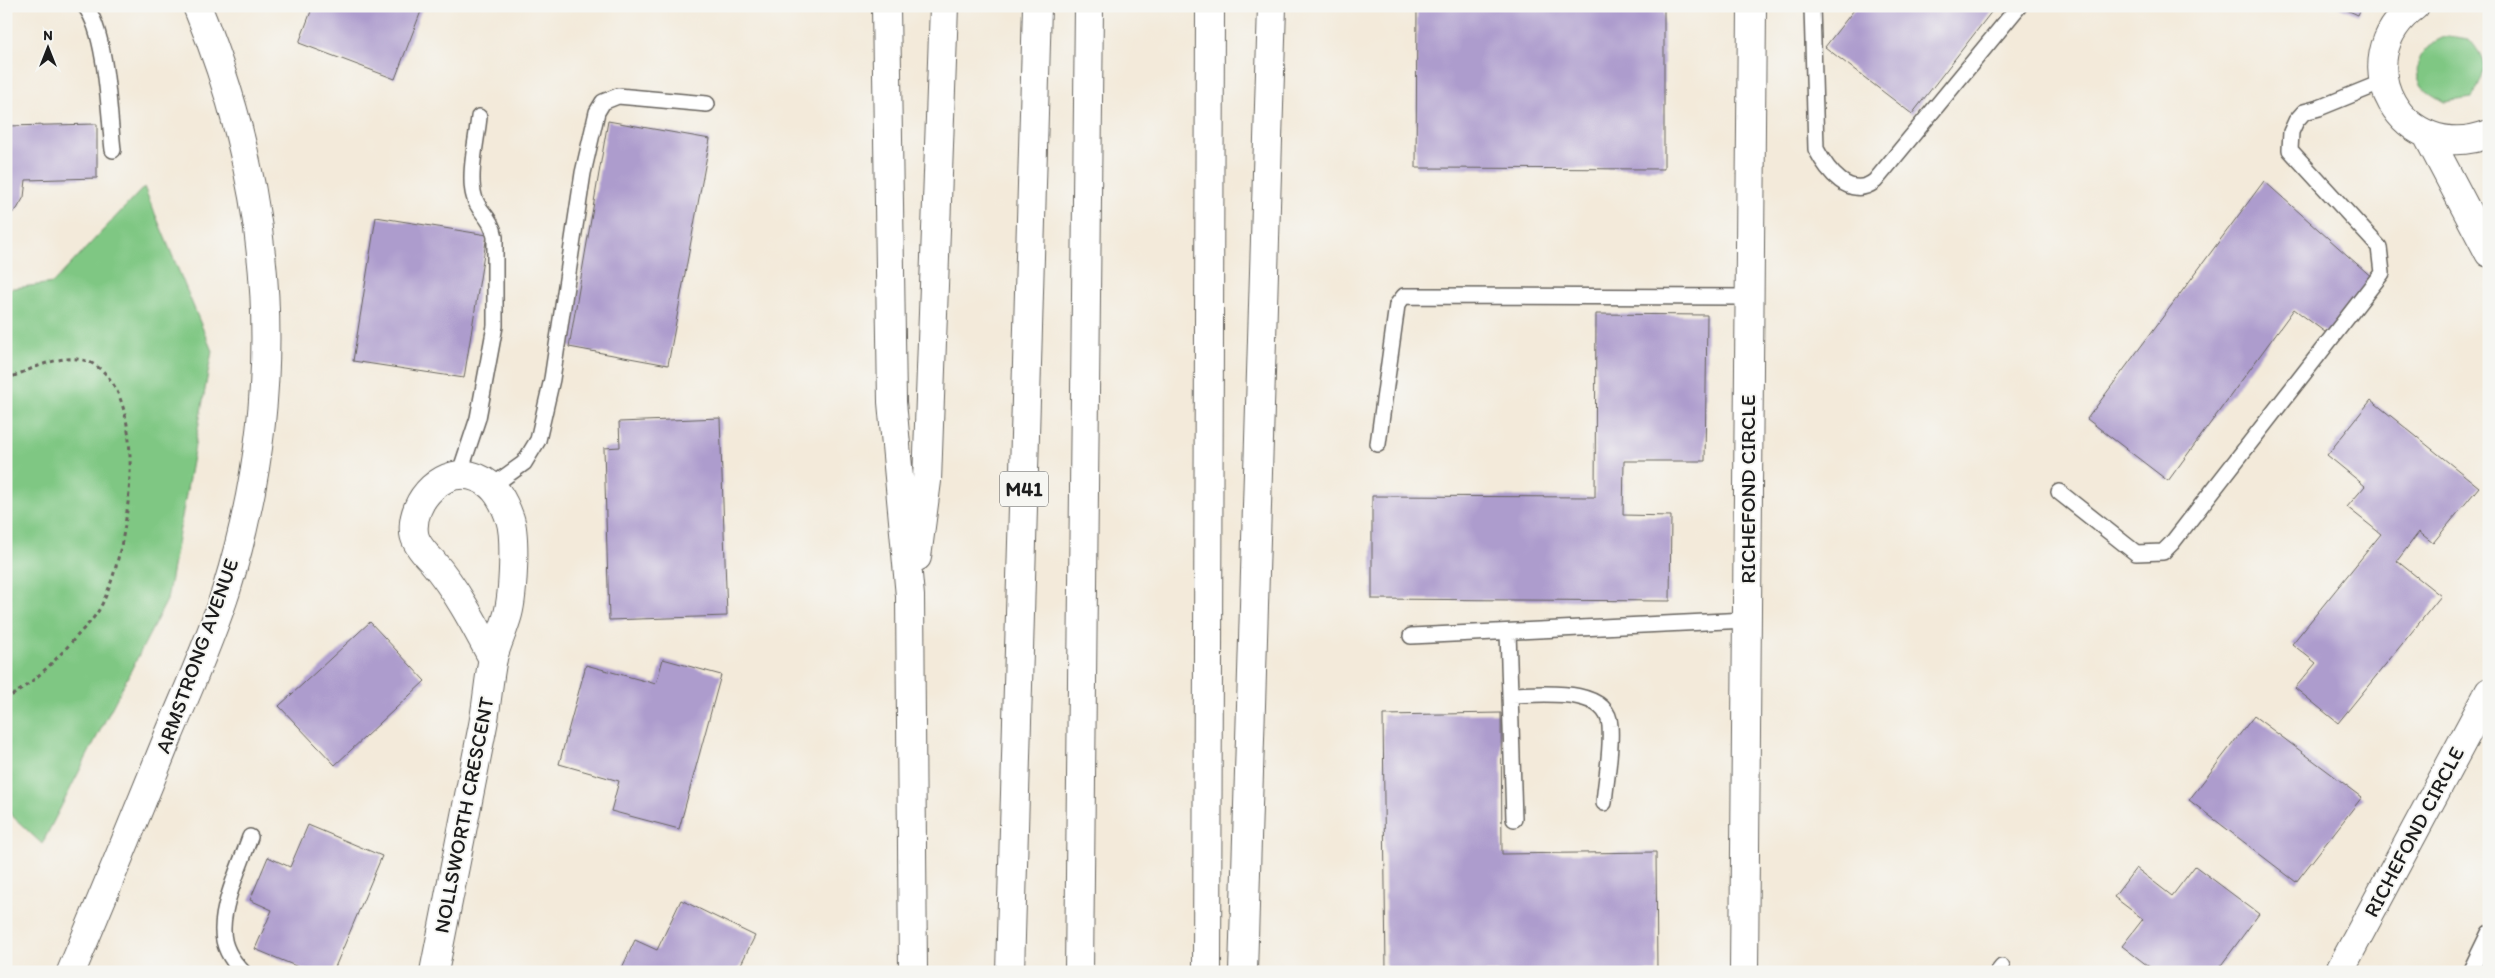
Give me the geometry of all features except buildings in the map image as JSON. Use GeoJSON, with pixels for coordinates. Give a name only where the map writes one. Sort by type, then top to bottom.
{"type":"FeatureCollection","features":[{"type":"Feature","properties":{"kind":"main road","name":"ARMSTRONG AVENUE"},"geometry":{"type":"LineString","coordinates":[[71,972],[191,682],[226,592],[258,457],[266,373],[266,323],[263,263],[256,208],[225,79],[197,6]]}},
{"type":"Feature","properties":{"kind":"main road"},"geometry":{"type":"LineString","coordinates":[[886,6],[892,402],[910,596],[913,972]]}},
{"type":"Feature","properties":{"kind":"main road"},"geometry":{"type":"LineString","coordinates":[[910,596],[927,481],[944,6]]}},
{"type":"Feature","properties":{"kind":"main road","name":"M41"},"geometry":{"type":"LineString","coordinates":[[1010,972],[1037,6]]}},
{"type":"Feature","properties":{"kind":"main road"},"geometry":{"type":"LineString","coordinates":[[1078,972],[1089,6]]}},
{"type":"Feature","properties":{"kind":"main road"},"geometry":{"type":"LineString","coordinates":[[1208,972],[1210,6]]}},
{"type":"Feature","properties":{"kind":"main road"},"geometry":{"type":"LineString","coordinates":[[1243,972],[1272,6]]}},
{"type":"Feature","properties":{"kind":"main road","name":"RICHEFOND CIRCLE"},"geometry":{"type":"LineString","coordinates":[[1744,972],[1752,6]]}},
{"type":"Feature","properties":{"kind":"main road"},"geometry":{"type":"LineString","coordinates":[[2407,9],[2389,36],[2382,58],[2383,82],[2392,104],[2407,122],[2427,135],[2450,141],[2474,140],[2489,134]]}},
{"type":"Feature","properties":{"kind":"main road"},"geometry":{"type":"LineString","coordinates":[[2427,135],[2489,254]]}},
{"type":"Feature","properties":{"kind":"main road"},"geometry":{"type":"LineString","coordinates":[[492,486],[477,477],[459,475],[442,480],[425,494],[414,522],[414,535],[423,551],[445,576],[493,659]]}},
{"type":"Feature","properties":{"kind":"main road","name":"NOLLSWORTH CRESCENT"},"geometry":{"type":"LineString","coordinates":[[434,972],[483,726],[493,659],[508,613],[512,524],[504,503],[492,486]]}},
{"type":"Feature","properties":{"kind":"main road","name":"RICHEFOND CIRCLE"},"geometry":{"type":"LineString","coordinates":[[2339,972],[2489,692]]}},
{"type":"Feature","properties":{"kind":"lane"},"geometry":{"type":"LineString","coordinates":[[85,6],[92,14],[100,41],[113,150]]}},
{"type":"Feature","properties":{"kind":"lane"},"geometry":{"type":"LineString","coordinates":[[1812,6],[1816,149],[1823,162],[1836,176],[1858,189],[1866,188],[1874,181],[2019,6]]}},
{"type":"Feature","properties":{"kind":"lane"},"geometry":{"type":"LineString","coordinates":[[2059,492],[2136,553],[2163,552],[2184,528],[2382,273],[2379,247],[2290,150],[2291,132],[2296,121],[2304,112],[2319,108],[2383,82]]}},
{"type":"Feature","properties":{"kind":"lane"},"geometry":{"type":"LineString","coordinates":[[492,486],[524,463],[538,440],[552,379],[583,173],[597,112],[603,102],[618,96],[707,104]]}},
{"type":"Feature","properties":{"kind":"lane"},"geometry":{"type":"LineString","coordinates":[[459,475],[478,418],[495,326],[496,237],[493,224],[478,207],[472,184],[479,117]]}},
{"type":"Feature","properties":{"kind":"lane"},"geometry":{"type":"LineString","coordinates":[[1378,444],[1397,305],[1404,296],[1750,297]]}},
{"type":"Feature","properties":{"kind":"lane"},"geometry":{"type":"LineString","coordinates":[[1411,636],[1747,620]]}},
{"type":"Feature","properties":{"kind":"lane"},"geometry":{"type":"LineString","coordinates":[[1508,632],[1514,819]]}},
{"type":"Feature","properties":{"kind":"lane"},"geometry":{"type":"LineString","coordinates":[[1510,695],[1577,695],[1592,700],[1604,710],[1611,724],[1604,803]]}},
{"type":"Feature","properties":{"kind":"lane"},"geometry":{"type":"LineString","coordinates":[[243,972],[227,953],[222,931],[226,909],[250,837]]}},
{"type":"Feature","properties":{"kind":"lane"},"geometry":{"type":"LineString","coordinates":[[2470,972],[2489,933]]}},
{"type":"Feature","properties":{"kind":"path"},"geometry":{"type":"LineString","coordinates":[[6,379],[59,359],[90,362],[102,371],[119,399],[124,415],[130,465],[129,509],[119,560],[97,613],[48,668],[6,699]]}},
{"type":"Feature","properties":{"kind":"green space"},"geometry":{"type":"Polygon","coordinates":[[[2448,36],[2469,39],[2483,61],[2484,67],[2481,81],[2472,98],[2444,102],[2429,93],[2422,86],[2418,77],[2417,69],[2419,62],[2427,48],[2448,36]]]}},
{"type":"Feature","properties":{"kind":"green space"},"geometry":{"type":"Polygon","coordinates":[[[144,187],[212,351],[167,600],[42,844],[6,810],[6,289],[53,283],[144,187]]]}}]}
